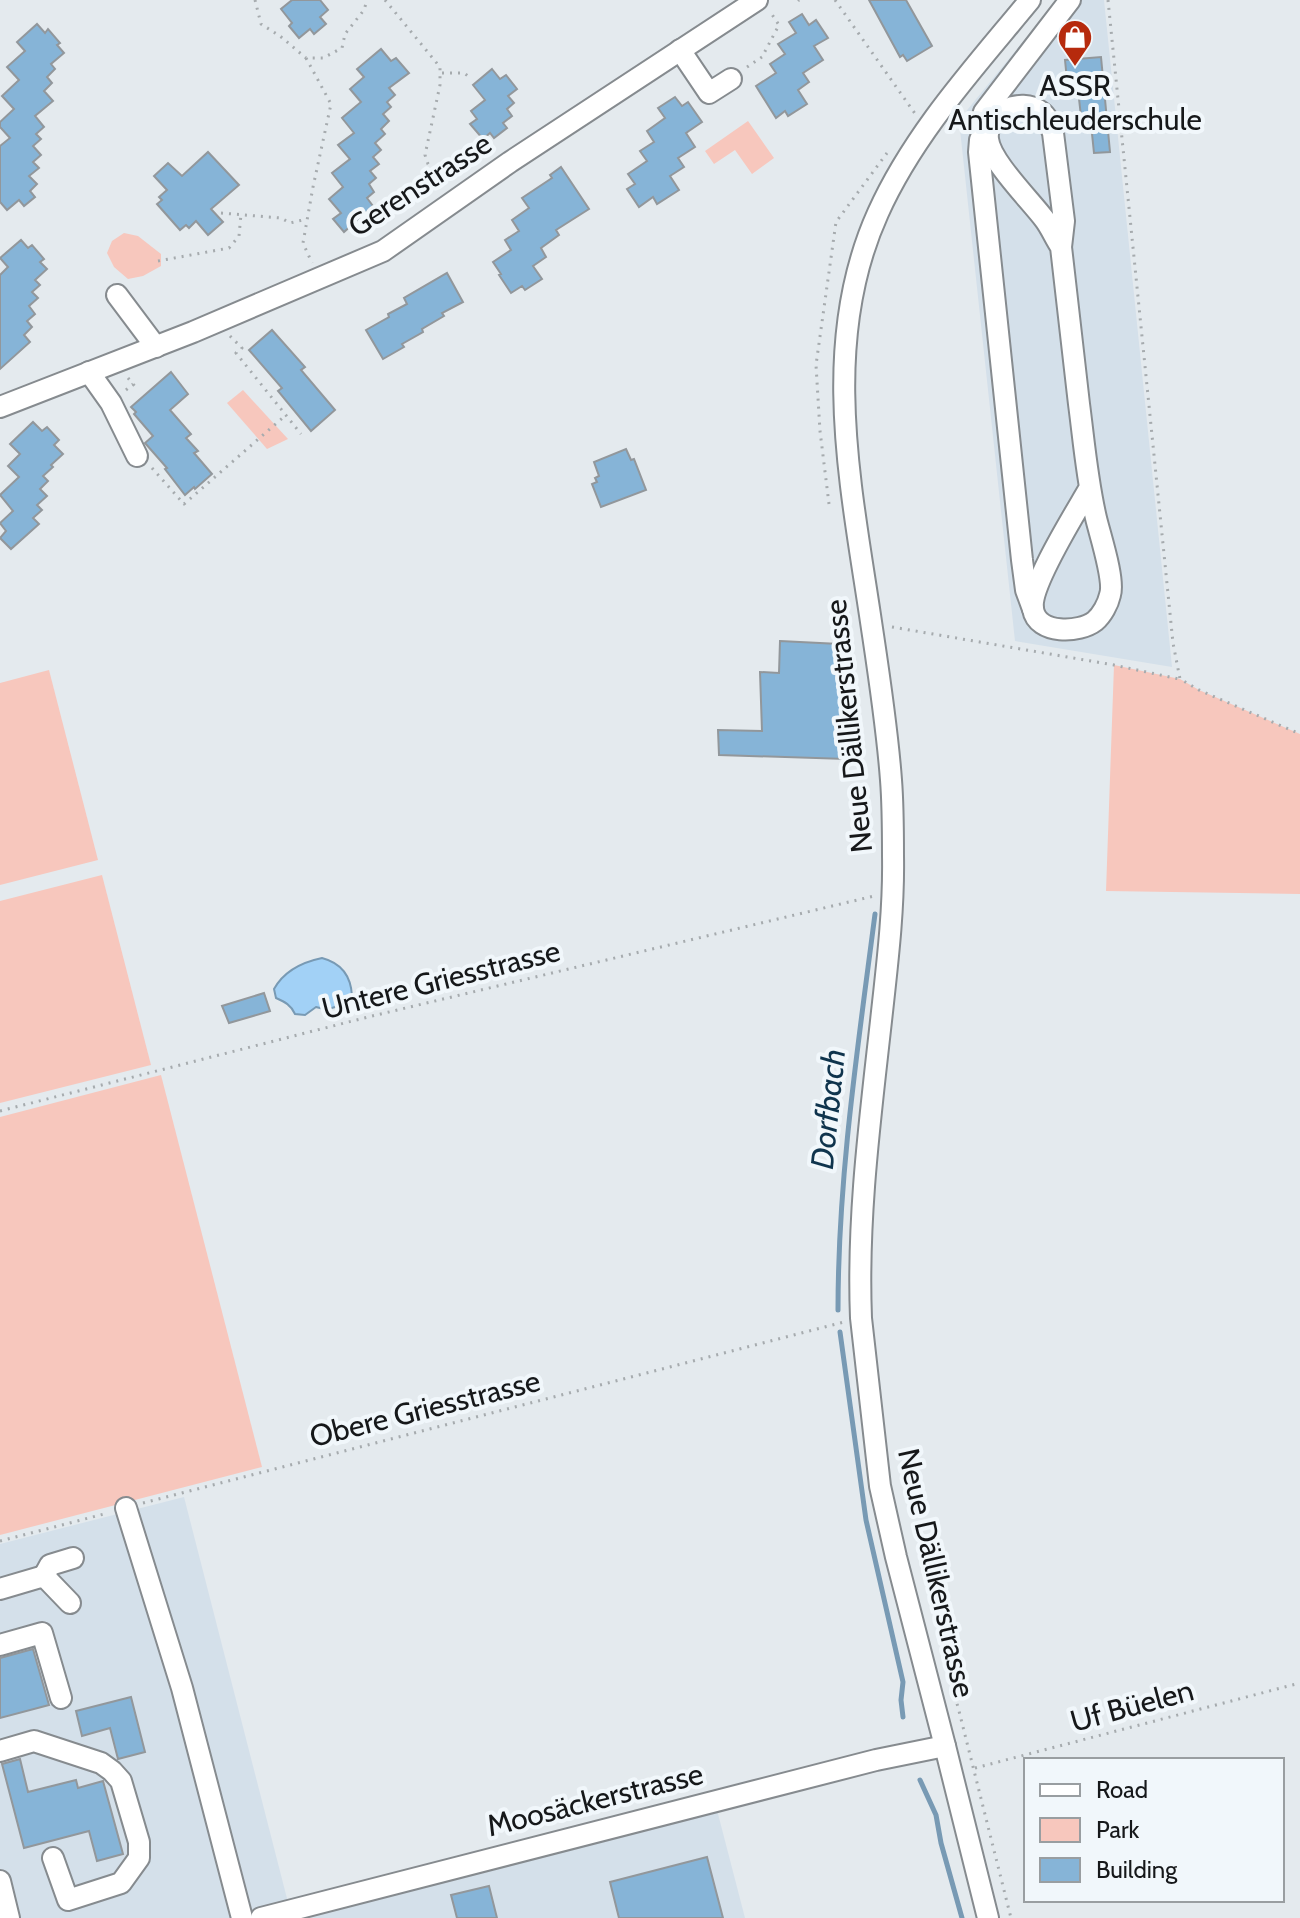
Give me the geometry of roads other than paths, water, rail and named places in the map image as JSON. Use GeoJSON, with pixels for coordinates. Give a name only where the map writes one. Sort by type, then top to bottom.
{"type":"FeatureCollection","features":[{"type":"Feature","properties":{"kind":"street","name":"Neue Dällikerstrasse"},"geometry":{"type":"LineString","coordinates":[[988,1918],[880,1486],[861,1318],[864,1172],[893,891],[891,780],[853,502],[844,411],[844,374],[853,287],[877,215],[900,170],[932,121],[1030,0]]}},
{"type":"Feature","properties":{"kind":"street"},"geometry":{"type":"LineString","coordinates":[[1061,247],[1046,221],[993,156],[986,128],[980,123],[984,112],[1070,0]]}},
{"type":"Feature","properties":{"kind":"street","name":"Gerenstrasse"},"geometry":{"type":"LineString","coordinates":[[0,407],[156,347],[383,251],[510,162],[680,50],[764,6]]}},
{"type":"Feature","properties":{"kind":"street"},"geometry":{"type":"LineString","coordinates":[[680,50],[709,93],[731,79]]}},
{"type":"Feature","properties":{"kind":"street"},"geometry":{"type":"LineString","coordinates":[[1013,106],[1027,106],[1041,112],[1053,133],[1064,221],[1061,247],[1089,489],[1112,592],[1102,614],[1094,622],[1078,629],[1049,627],[1037,618],[1026,590],[1022,560],[979,152],[986,128],[1001,112],[1013,106]]}},
{"type":"Feature","properties":{"kind":"street"},"geometry":{"type":"LineString","coordinates":[[117,295],[156,347]]}},
{"type":"Feature","properties":{"kind":"street"},"geometry":{"type":"LineString","coordinates":[[89,372],[111,403],[137,456]]}},
{"type":"Feature","properties":{"kind":"street"},"geometry":{"type":"LineString","coordinates":[[1033,609],[1041,577],[1089,489]]}},
{"type":"Feature","properties":{"kind":"street"},"geometry":{"type":"LineString","coordinates":[[126,1508],[182,1688],[242,1918]]}},
{"type":"Feature","properties":{"kind":"street"},"geometry":{"type":"LineString","coordinates":[[0,1589],[44,1576],[50,1565],[73,1558]]}},
{"type":"Feature","properties":{"kind":"street"},"geometry":{"type":"LineString","coordinates":[[44,1576],[70,1603]]}},
{"type":"Feature","properties":{"kind":"street"},"geometry":{"type":"LineString","coordinates":[[0,1645],[42,1633],[61,1698]]}},
{"type":"Feature","properties":{"kind":"street"},"geometry":{"type":"LineString","coordinates":[[0,1751],[34,1741],[101,1763],[121,1781],[139,1842],[139,1858],[121,1883],[68,1900],[53,1858]]}},
{"type":"Feature","properties":{"kind":"street","name":"Moosäckerstrasse"},"geometry":{"type":"LineString","coordinates":[[261,1918],[846,1767],[945,1746]]}},
{"type":"Feature","properties":{"kind":"street"},"geometry":{"type":"LineString","coordinates":[[0,1881],[9,1918]]}},
{"type":"Feature","properties":{"kind":"water"},"geometry":{"type":"Polygon","coordinates":[[[322,958],[344,971],[352,996],[336,1007],[316,1007],[305,1015],[295,1014],[292,1008],[276,998],[274,989],[295,968],[322,958]]]}},
{"type":"Feature","properties":{"kind":"waterway","name":"Dorfbach"},"geometry":{"type":"LineString","coordinates":[[838,1310],[845,1161],[875,914]]}},
{"type":"Feature","properties":{"kind":"waterway","name":"Dorfbach"},"geometry":{"type":"LineString","coordinates":[[840,1332],[866,1520],[903,1682],[903,1717]]}},
{"type":"Feature","properties":{"kind":"waterway","name":"Dorfbach"},"geometry":{"type":"LineString","coordinates":[[920,1780],[936,1815],[962,1918]]}},
{"type":"Feature","properties":{"kind":"place","name":"ASSR Antischleuderschule"},"geometry":{"type":"Point","coordinates":[1075,68]}}]}
